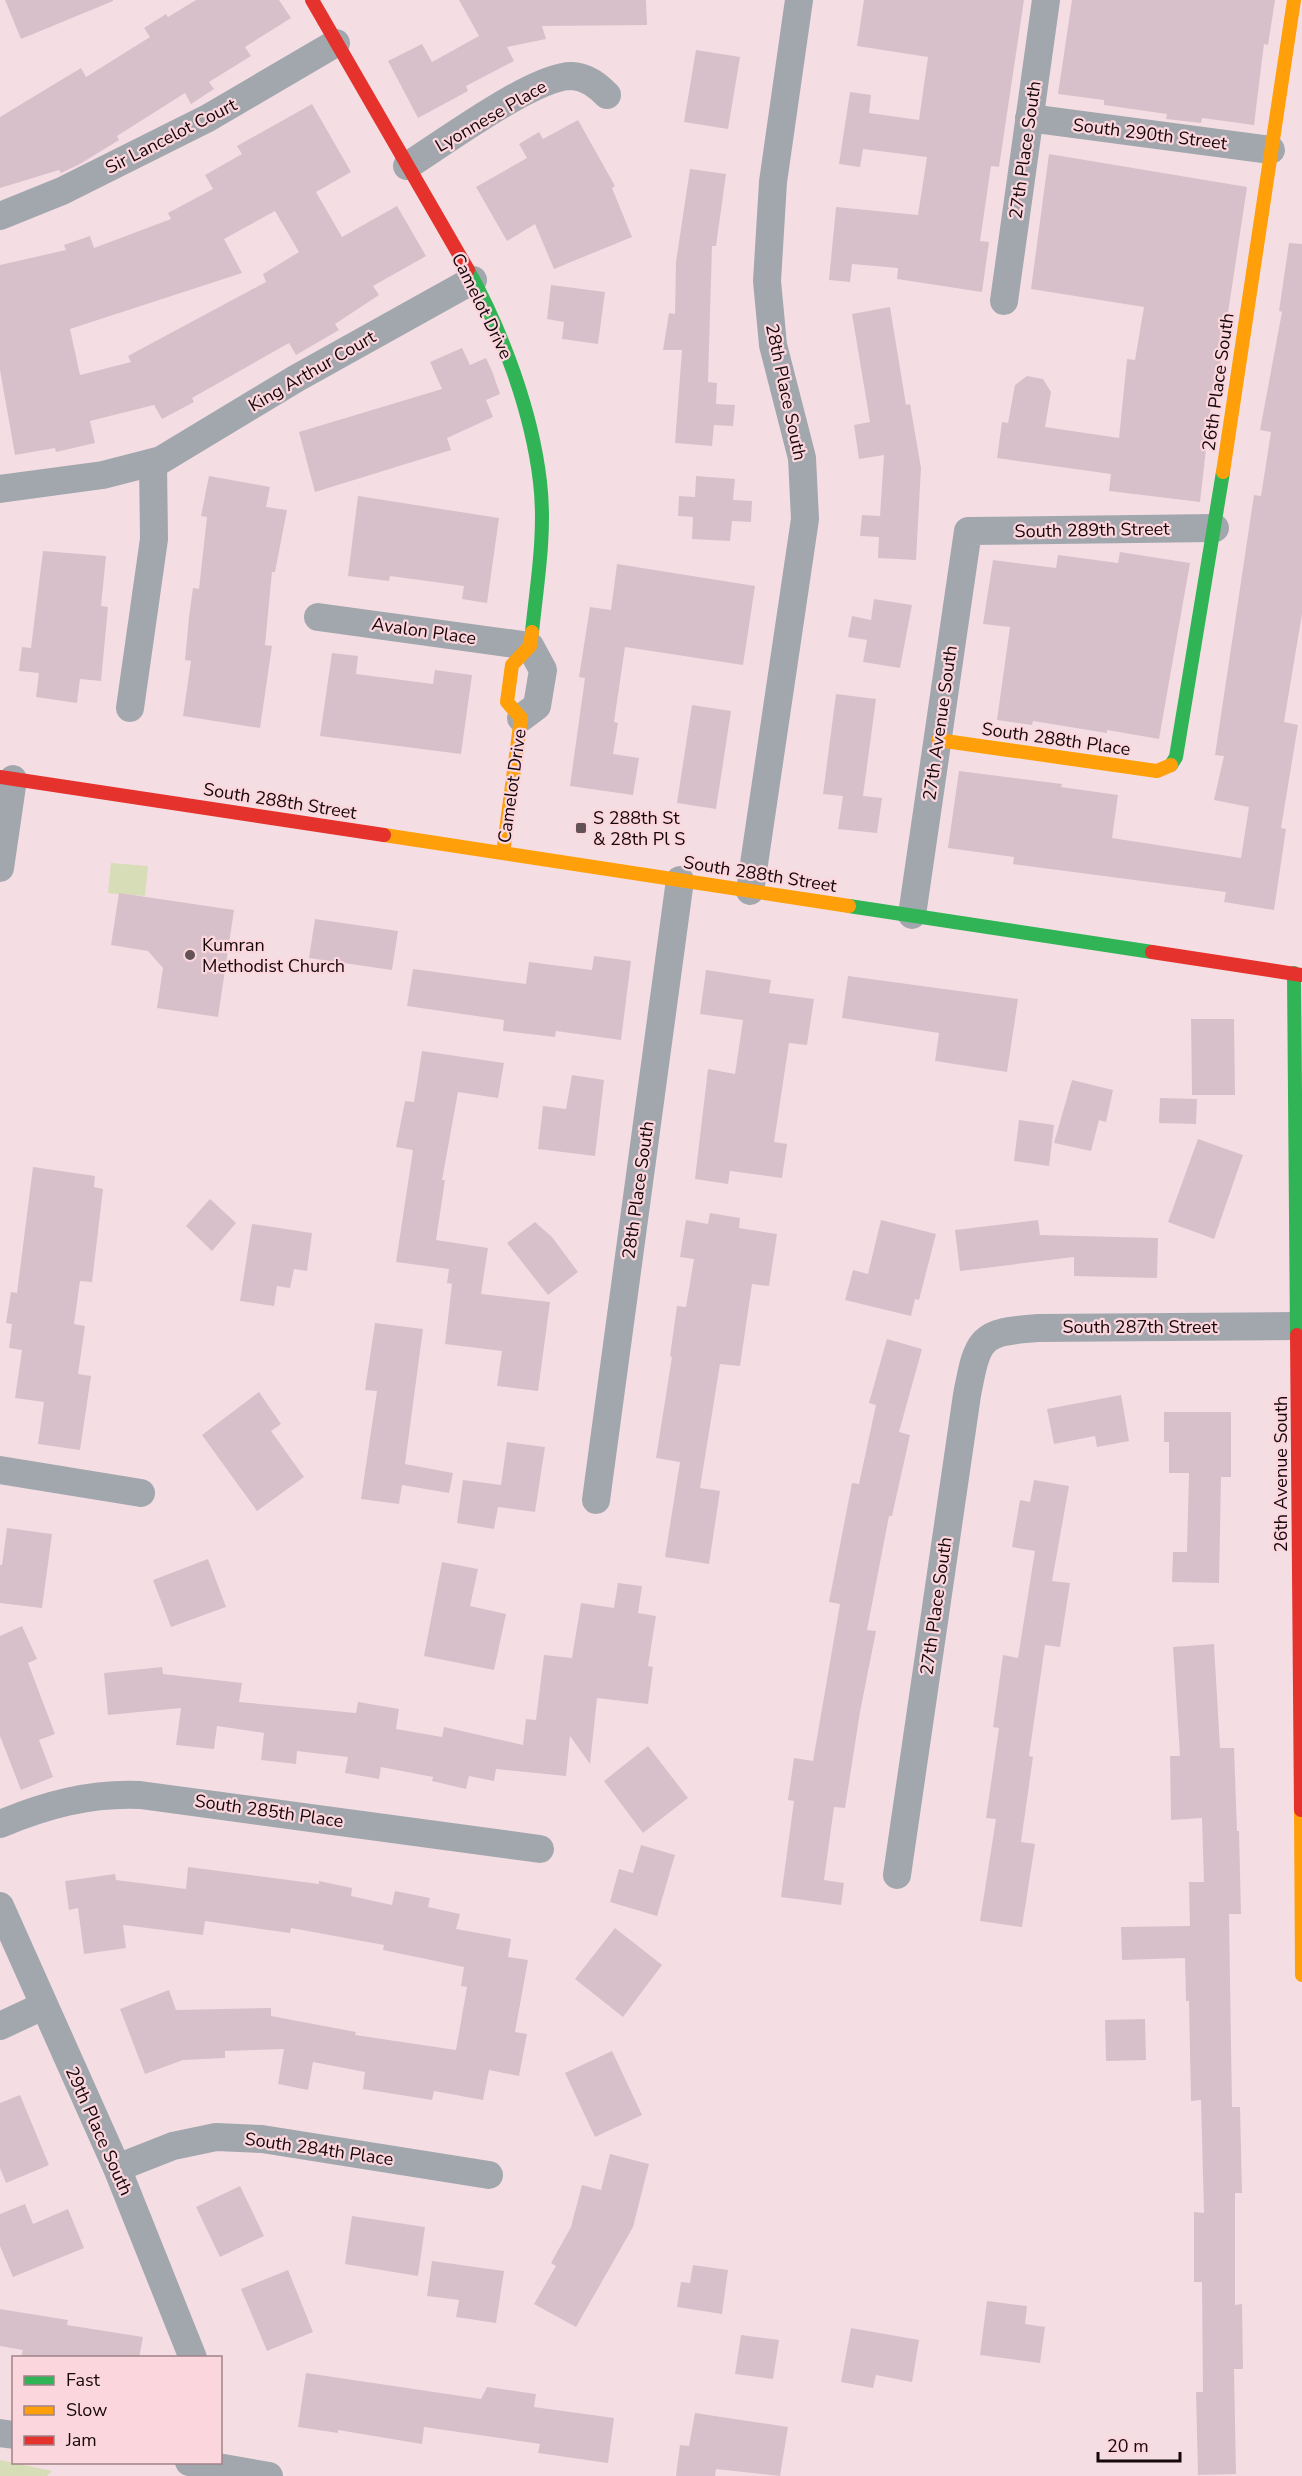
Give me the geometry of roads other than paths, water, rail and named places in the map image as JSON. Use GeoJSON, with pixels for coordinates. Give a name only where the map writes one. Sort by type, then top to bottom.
{"type":"FeatureCollection","features":[{"type":"Feature","properties":{"kind":"street","name":"Camelot Drive"},"geometry":{"type":"LineString","coordinates":[[312,0],[473,280],[514,374],[538,466],[542,534],[530,646],[543,670],[537,706],[521,718],[502,853]]}},
{"type":"Feature","properties":{"kind":"street","name":"28th Place South"},"geometry":{"type":"LineString","coordinates":[[750,891],[805,519],[802,458],[773,345],[767,281],[773,182],[799,0]]}},
{"type":"Feature","properties":{"kind":"street","name":"27th Place South"},"geometry":{"type":"LineString","coordinates":[[1004,301],[1046,0]]}},
{"type":"Feature","properties":{"kind":"street","name":"26th Place South"},"geometry":{"type":"LineString","coordinates":[[1169,767],[1176,757],[1180,740],[1215,528],[1294,0]]}},
{"type":"Feature","properties":{"kind":"street","name":"Sir Lancelot Court"},"geometry":{"type":"LineString","coordinates":[[0,216],[62,191],[208,118],[336,43]]}},
{"type":"Feature","properties":{"kind":"street","name":"Lyonnese Place"},"geometry":{"type":"LineString","coordinates":[[407,166],[513,100],[556,79],[569,76],[587,80],[608,95]]}},
{"type":"Feature","properties":{"kind":"street","name":"South 290th Street"},"geometry":{"type":"LineString","coordinates":[[1029,118],[1271,150]]}},
{"type":"Feature","properties":{"kind":"street","name":"King Arthur Court"},"geometry":{"type":"LineString","coordinates":[[0,489],[103,475],[153,463],[182,450],[297,378],[473,280]]}},
{"type":"Feature","properties":{"kind":"street"},"geometry":{"type":"LineString","coordinates":[[130,708],[154,539],[153,463]]}},
{"type":"Feature","properties":{"kind":"street","name":"South 289th Street"},"geometry":{"type":"LineString","coordinates":[[968,531],[1215,528]]}},
{"type":"Feature","properties":{"kind":"street","name":"27th Avenue South"},"geometry":{"type":"LineString","coordinates":[[912,915],[968,531]]}},
{"type":"Feature","properties":{"kind":"street","name":"Avalon Place"},"geometry":{"type":"LineString","coordinates":[[318,617],[530,646]]}},
{"type":"Feature","properties":{"kind":"street","name":"South 288th Place"},"geometry":{"type":"LineString","coordinates":[[938,740],[1144,770],[1156,771],[1169,767]]}},
{"type":"Feature","properties":{"kind":"street","name":"South 288th Street"},"geometry":{"type":"LineString","coordinates":[[6,778],[1298,974]]}},
{"type":"Feature","properties":{"kind":"street"},"geometry":{"type":"LineString","coordinates":[[0,868],[6,778]]}},
{"type":"Feature","properties":{"kind":"street","name":"28th Place South"},"geometry":{"type":"LineString","coordinates":[[596,1500],[680,880]]}},
{"type":"Feature","properties":{"kind":"street","name":"26th Avenue South"},"geometry":{"type":"LineString","coordinates":[[1298,974],[1302,1975]]}},
{"type":"Feature","properties":{"kind":"street","name":"South 287th Street"},"geometry":{"type":"LineString","coordinates":[[984,1339],[1000,1331],[1038,1328],[1298,1326]]}},
{"type":"Feature","properties":{"kind":"street","name":"27th Place South"},"geometry":{"type":"LineString","coordinates":[[897,1875],[967,1395],[974,1361],[984,1339]]}},
{"type":"Feature","properties":{"kind":"street"},"geometry":{"type":"LineString","coordinates":[[0,1470],[141,1493]]}},
{"type":"Feature","properties":{"kind":"street","name":"South 285th Place"},"geometry":{"type":"LineString","coordinates":[[0,1824],[60,1802],[89,1797],[140,1795],[540,1849]]}},
{"type":"Feature","properties":{"kind":"street","name":"29th Place South"},"geometry":{"type":"LineString","coordinates":[[0,1906],[117,2168],[193,2356]]}},
{"type":"Feature","properties":{"kind":"street"},"geometry":{"type":"LineString","coordinates":[[0,2026],[43,2006]]}},
{"type":"Feature","properties":{"kind":"street","name":"South 284th Place"},"geometry":{"type":"LineString","coordinates":[[117,2168],[173,2146],[216,2137],[262,2139],[489,2175]]}},
{"type":"Feature","properties":{"kind":"street"},"geometry":{"type":"LineString","coordinates":[[197,2466],[269,2476]]}},
{"type":"Feature","properties":{"kind":"place","name":"S 288th St & 28th Pl S"},"geometry":{"type":"Point","coordinates":[581,828]}},
{"type":"Feature","properties":{"kind":"place","name":"Kumran Methodist Church"},"geometry":{"type":"Point","coordinates":[190,955]}}]}
